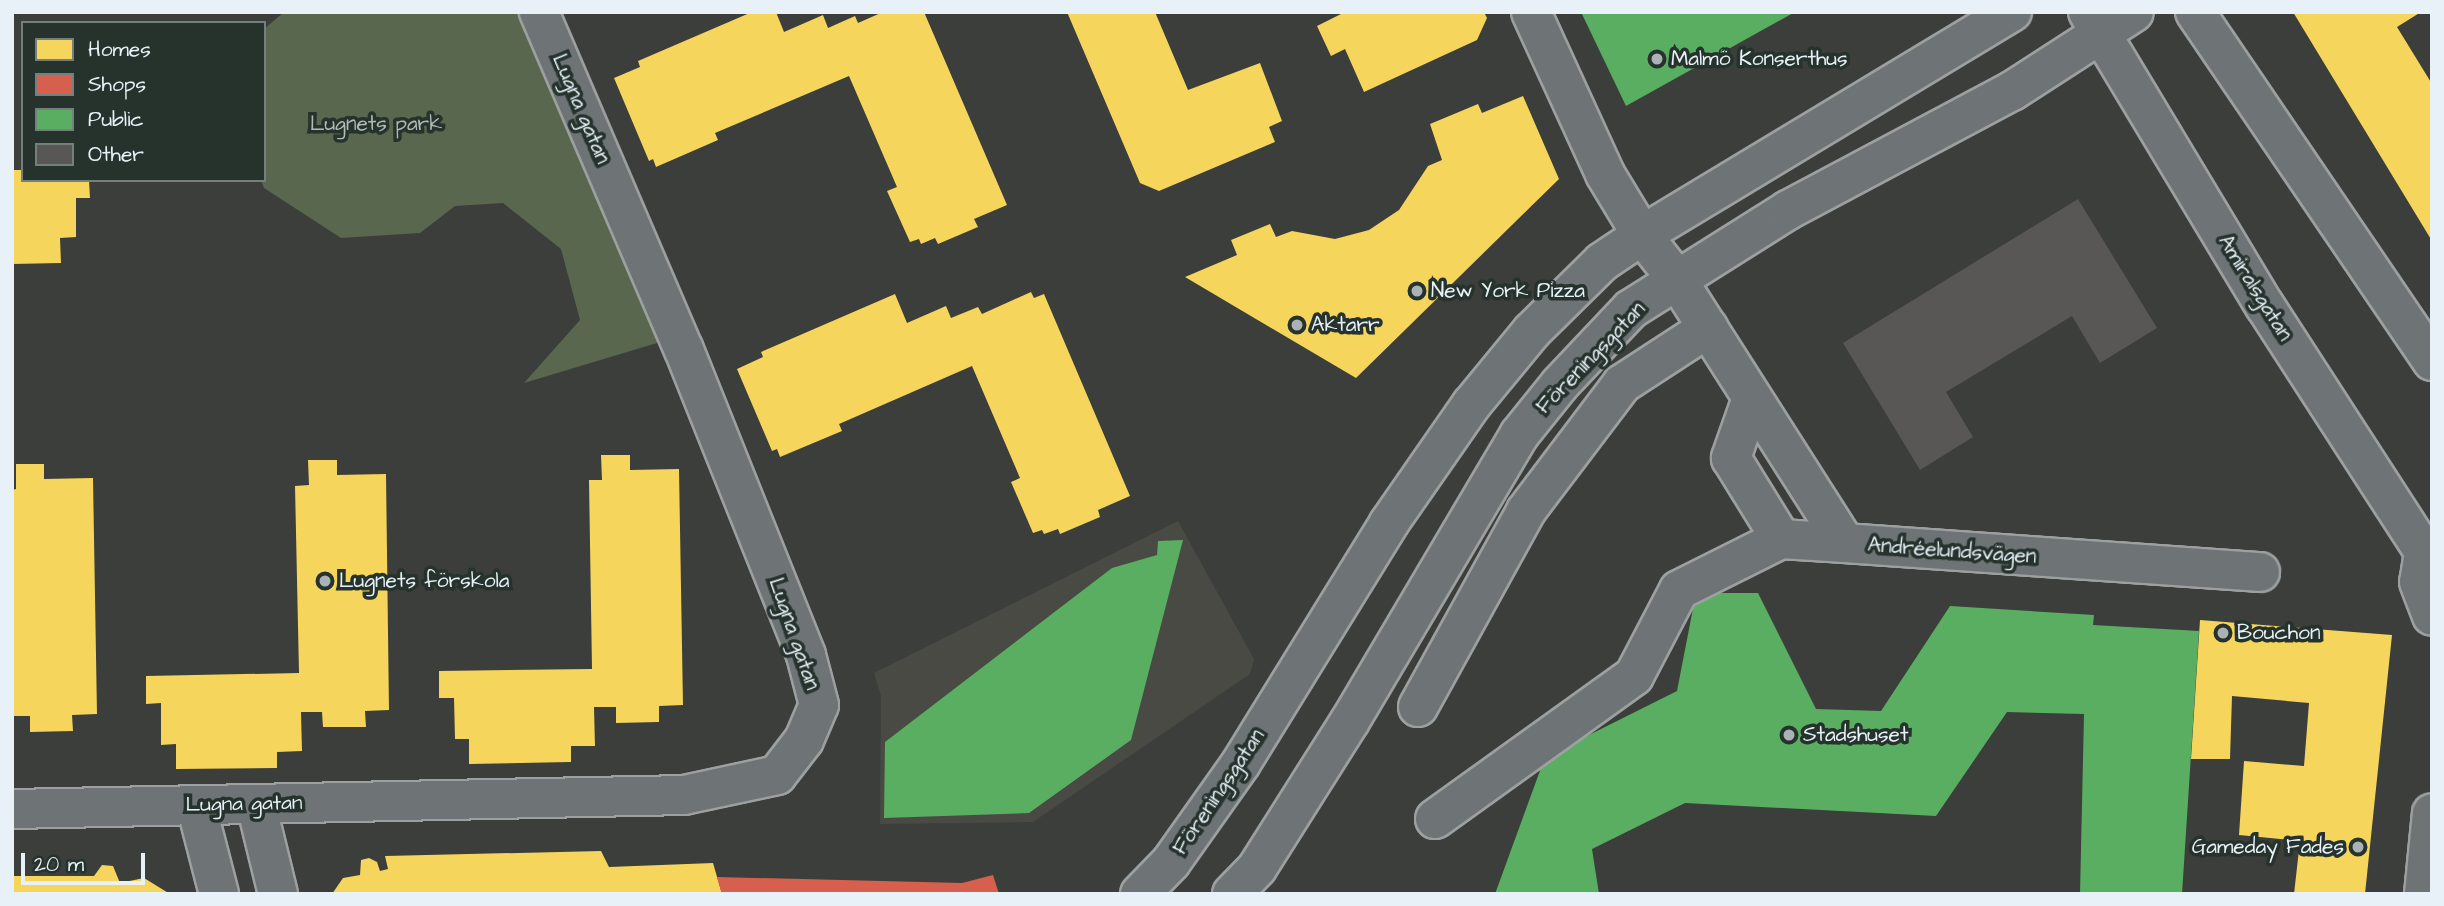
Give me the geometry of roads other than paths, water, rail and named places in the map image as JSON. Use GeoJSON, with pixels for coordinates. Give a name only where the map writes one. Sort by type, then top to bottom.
{"type":"FeatureCollection","features":[{"type":"Feature","properties":{"kind":"street","name":"Lugna gatan"},"geometry":{"type":"LineString","coordinates":[[12,809],[684,795],[777,775],[804,740],[819,705],[806,655],[683,348],[539,12]]}},
{"type":"Feature","properties":{"kind":"street","name":"Andréelundsvägen"},"geometry":{"type":"LineString","coordinates":[[1531,12],[1605,174],[1642,235],[1676,278],[1845,543],[2260,572]]}},
{"type":"Feature","properties":{"kind":"street","name":"Föreningsgatan"},"geometry":{"type":"LineString","coordinates":[[1140,894],[1171,862],[1241,763],[1389,523],[1471,405],[1532,331],[1602,262],[1642,235],[2012,12]]}},
{"type":"Feature","properties":{"kind":"street","name":"Föreningsgatan"},"geometry":{"type":"LineString","coordinates":[[1232,894],[1257,868],[1321,766],[1519,435],[1560,384],[1631,309],[1676,278],[1788,211],[2012,91],[2094,23],[2134,12]]}},
{"type":"Feature","properties":{"kind":"street"},"geometry":{"type":"LineString","coordinates":[[2195,12],[2432,360]]}},
{"type":"Feature","properties":{"kind":"street","name":"Amiralsgatan"},"geometry":{"type":"LineString","coordinates":[[2094,23],[2265,306],[2428,553]]}},
{"type":"Feature","properties":{"kind":"street"},"geometry":{"type":"LineString","coordinates":[[1418,707],[1526,511],[1622,384],[1708,328]]}},
{"type":"Feature","properties":{"kind":"street"},"geometry":{"type":"LineString","coordinates":[[1752,398],[1731,458],[1781,539]]}},
{"type":"Feature","properties":{"kind":"street"},"geometry":{"type":"LineString","coordinates":[[1435,819],[1634,676],[1679,590],[1781,539],[1845,543]]}},
{"type":"Feature","properties":{"kind":"street"},"geometry":{"type":"LineString","coordinates":[[2428,553],[2419,582],[2432,617]]}},
{"type":"Feature","properties":{"kind":"street"},"geometry":{"type":"LineString","coordinates":[[256,804],[278,894]]}},
{"type":"Feature","properties":{"kind":"street"},"geometry":{"type":"LineString","coordinates":[[196,805],[219,894]]}},
{"type":"Feature","properties":{"kind":"street"},"geometry":{"type":"LineString","coordinates":[[2424,894],[2432,813]]}},
{"type":"Feature","properties":{"kind":"place","name":"Malmö Konserthus"},"geometry":{"type":"Point","coordinates":[1657,59]}},
{"type":"Feature","properties":{"kind":"place","name":"New York Pizza"},"geometry":{"type":"Point","coordinates":[1417,291]}},
{"type":"Feature","properties":{"kind":"place","name":"Aktarr"},"geometry":{"type":"Point","coordinates":[1297,325]}},
{"type":"Feature","properties":{"kind":"place","name":"Lugnets förskola"},"geometry":{"type":"Point","coordinates":[325,581]}},
{"type":"Feature","properties":{"kind":"place","name":"Bouchon"},"geometry":{"type":"Point","coordinates":[2223,633]}},
{"type":"Feature","properties":{"kind":"place","name":"Stadshuset"},"geometry":{"type":"Point","coordinates":[1789,735]}},
{"type":"Feature","properties":{"kind":"place","name":"Gameday Fades"},"geometry":{"type":"Point","coordinates":[2358,847]}},
{"type":"Feature","properties":{"kind":"park label","name":"Lugnets park"},"geometry":{"type":"Point","coordinates":[376,124]}}]}
